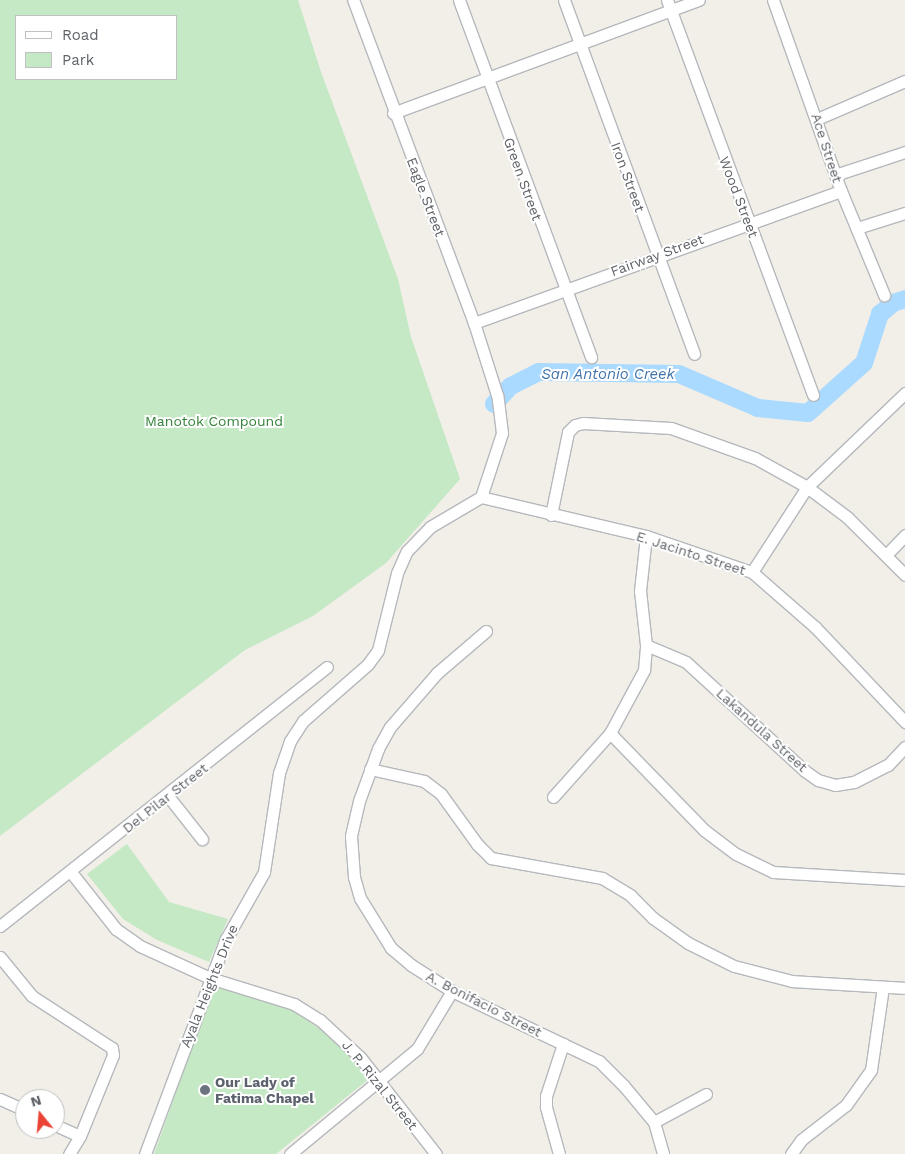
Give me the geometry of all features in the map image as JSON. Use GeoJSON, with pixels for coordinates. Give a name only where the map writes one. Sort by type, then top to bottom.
{"type":"FeatureCollection","features":[{"type":"Feature","properties":{"kind":"street","name":"Eagle Street"},"geometry":{"type":"LineString","coordinates":[[353,0],[393,113],[474,323],[497,395],[502,433],[481,497]]}},
{"type":"Feature","properties":{"kind":"street","name":"Green Street"},"geometry":{"type":"LineString","coordinates":[[459,0],[563,289],[590,357]]}},
{"type":"Feature","properties":{"kind":"street","name":"Iron Street"},"geometry":{"type":"LineString","coordinates":[[564,0],[694,354]]}},
{"type":"Feature","properties":{"kind":"street"},"geometry":{"type":"LineString","coordinates":[[393,113],[487,79],[668,5],[700,0]]}},
{"type":"Feature","properties":{"kind":"street","name":"Ace Street"},"geometry":{"type":"LineString","coordinates":[[774,0],[835,175],[884,295]]}},
{"type":"Feature","properties":{"kind":"street","name":"Wood Street"},"geometry":{"type":"LineString","coordinates":[[668,5],[813,395]]}},
{"type":"Feature","properties":{"kind":"street"},"geometry":{"type":"LineString","coordinates":[[817,119],[905,81]]}},
{"type":"Feature","properties":{"kind":"street"},"geometry":{"type":"LineString","coordinates":[[835,175],[905,152]]}},
{"type":"Feature","properties":{"kind":"street","name":"Fairway Street"},"geometry":{"type":"LineString","coordinates":[[474,323],[748,222],[841,191]]}},
{"type":"Feature","properties":{"kind":"street"},"geometry":{"type":"LineString","coordinates":[[857,228],[905,213]]}},
{"type":"Feature","properties":{"kind":"street"},"geometry":{"type":"LineString","coordinates":[[752,572],[807,487],[905,393]]}},
{"type":"Feature","properties":{"kind":"street"},"geometry":{"type":"LineString","coordinates":[[551,515],[568,432],[583,423],[671,428],[756,458],[807,487],[847,517],[905,575]]}},
{"type":"Feature","properties":{"kind":"street","name":"E. Jacinto Street"},"geometry":{"type":"LineString","coordinates":[[481,497],[646,536],[752,572],[815,627],[905,722]]}},
{"type":"Feature","properties":{"kind":"street","name":"Ayala Heights Drive"},"geometry":{"type":"LineString","coordinates":[[145,1154],[226,939],[264,872],[279,773],[290,741],[303,721],[368,664],[378,650],[397,573],[407,551],[430,527],[481,497]]}},
{"type":"Feature","properties":{"kind":"street"},"geometry":{"type":"LineString","coordinates":[[553,797],[610,733],[644,670],[646,645],[640,591],[646,536]]}},
{"type":"Feature","properties":{"kind":"street"},"geometry":{"type":"LineString","coordinates":[[886,555],[905,536]]}},
{"type":"Feature","properties":{"kind":"street","name":"A. Bonifacio Street"},"geometry":{"type":"LineString","coordinates":[[486,631],[437,673],[390,727],[370,769],[351,836],[354,877],[360,898],[391,948],[411,965],[452,991],[599,1062],[624,1086],[654,1122],[663,1154]]}},
{"type":"Feature","properties":{"kind":"street","name":"Lakandula Street"},"geometry":{"type":"LineString","coordinates":[[646,645],[686,662],[805,772],[818,780],[835,785],[854,782],[888,765],[905,747]]}},
{"type":"Feature","properties":{"kind":"street","name":"Del Pilar Street"},"geometry":{"type":"LineString","coordinates":[[0,926],[168,796],[327,667]]}},
{"type":"Feature","properties":{"kind":"street"},"geometry":{"type":"LineString","coordinates":[[610,733],[704,830],[736,854],[773,872],[905,880]]}},
{"type":"Feature","properties":{"kind":"street"},"geometry":{"type":"LineString","coordinates":[[370,769],[400,774],[430,786],[451,806],[477,844],[491,858],[602,878],[630,895],[653,918],[688,943],[734,966],[792,981],[905,988]]}},
{"type":"Feature","properties":{"kind":"street"},"geometry":{"type":"LineString","coordinates":[[168,796],[202,839]]}},
{"type":"Feature","properties":{"kind":"street","name":"J. P. Rizal Street"},"geometry":{"type":"LineString","coordinates":[[70,871],[116,929],[159,956],[210,978],[294,1004],[341,1037],[380,1080],[436,1154]]}},
{"type":"Feature","properties":{"kind":"street"},"geometry":{"type":"LineString","coordinates":[[0,957],[32,996],[112,1048],[113,1054],[80,1136],[68,1154]]}},
{"type":"Feature","properties":{"kind":"street"},"geometry":{"type":"LineString","coordinates":[[791,1154],[801,1140],[846,1105],[870,1070],[883,987]]}},
{"type":"Feature","properties":{"kind":"street"},"geometry":{"type":"LineString","coordinates":[[290,1154],[417,1049],[452,991]]}},
{"type":"Feature","properties":{"kind":"street"},"geometry":{"type":"LineString","coordinates":[[559,1154],[546,1102],[564,1044]]}},
{"type":"Feature","properties":{"kind":"street"},"geometry":{"type":"LineString","coordinates":[[654,1122],[706,1094]]}},
{"type":"Feature","properties":{"kind":"street"},"geometry":{"type":"LineString","coordinates":[[0,1099],[15,1106]]}},
{"type":"Feature","properties":{"kind":"street"},"geometry":{"type":"LineString","coordinates":[[65,1129],[80,1136]]}},
{"type":"Feature","properties":{"kind":"green space","name":"Manotok Compound"},"geometry":{"type":"Polygon","coordinates":[[[0,0],[298,0],[321,72],[398,279],[411,337],[460,479],[386,563],[313,616],[245,650],[0,836],[0,0]]]}},
{"type":"Feature","properties":{"kind":"green space"},"geometry":{"type":"Polygon","coordinates":[[[127,844],[169,902],[228,919],[209,962],[157,940],[123,919],[87,874],[127,844]]]}},
{"type":"Feature","properties":{"kind":"green space"},"geometry":{"type":"Polygon","coordinates":[[[214,986],[292,1010],[330,1036],[370,1078],[276,1154],[154,1154],[214,986]]]}},
{"type":"Feature","properties":{"kind":"waterway","name":"San Antonio Creek"},"geometry":{"type":"LineString","coordinates":[[494,404],[511,386],[539,372],[679,374],[758,408],[808,413],[864,363],[880,314],[893,303],[905,299]]}},
{"type":"Feature","properties":{"kind":"place","name":"Our Lady of Fatima Chapel"},"geometry":{"type":"Point","coordinates":[205,1090]}}]}
